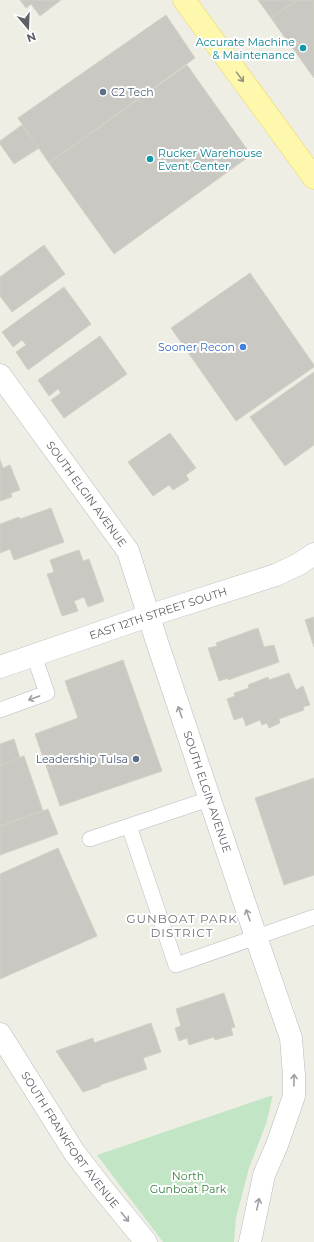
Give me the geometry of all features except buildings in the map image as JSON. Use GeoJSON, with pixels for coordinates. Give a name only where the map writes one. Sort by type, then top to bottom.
{"type":"FeatureCollection","features":[{"type":"Feature","properties":{"kind":"main road"},"geometry":{"type":"LineString","coordinates":[[184,0],[314,178]]}},
{"type":"Feature","properties":{"kind":"street","name":"SOUTH ELGIN AVENUE"},"geometry":{"type":"LineString","coordinates":[[0,375],[128,551],[209,799],[291,1038],[294,1096],[278,1145],[264,1175],[250,1242]]}},
{"type":"Feature","properties":{"kind":"street","name":"EAST 12TH STREET SOUTH"},"geometry":{"type":"LineString","coordinates":[[0,667],[148,616],[276,575],[299,564],[314,554]]}},
{"type":"Feature","properties":{"kind":"street","name":"SOUTH FRANKFORT AVENUE"},"geometry":{"type":"LineString","coordinates":[[0,1034],[74,1152],[146,1242]]}},
{"type":"Feature","properties":{"kind":"lane"},"geometry":{"type":"LineString","coordinates":[[0,710],[47,694],[34,656]]}},
{"type":"Feature","properties":{"kind":"lane"},"geometry":{"type":"LineString","coordinates":[[90,839],[209,799]]}},
{"type":"Feature","properties":{"kind":"lane"},"geometry":{"type":"LineString","coordinates":[[128,826],[176,965],[314,917]]}},
{"type":"Feature","properties":{"kind":"green space","name":"North Gunboat Park"},"geometry":{"type":"Polygon","coordinates":[[[273,1095],[266,1124],[249,1168],[236,1218],[234,1242],[163,1242],[97,1155],[273,1095]]]}},
{"type":"Feature","properties":{"kind":"place","name":"Accurate Machine & Maintenance"},"geometry":{"type":"Point","coordinates":[303,48]}},
{"type":"Feature","properties":{"kind":"place","name":"C2 Tech"},"geometry":{"type":"Point","coordinates":[103,92]}},
{"type":"Feature","properties":{"kind":"place","name":"Rucker Warehouse Event Center"},"geometry":{"type":"Point","coordinates":[150,159]}},
{"type":"Feature","properties":{"kind":"place","name":"Sooner Recon"},"geometry":{"type":"Point","coordinates":[243,347]}},
{"type":"Feature","properties":{"kind":"place","name":"Leadership Tulsa"},"geometry":{"type":"Point","coordinates":[136,759]}},
{"type":"Feature","properties":{"kind":"district","name":"GUNBOAT PARK DISTRICT"},"geometry":{"type":"Point","coordinates":[182,925]}}]}
